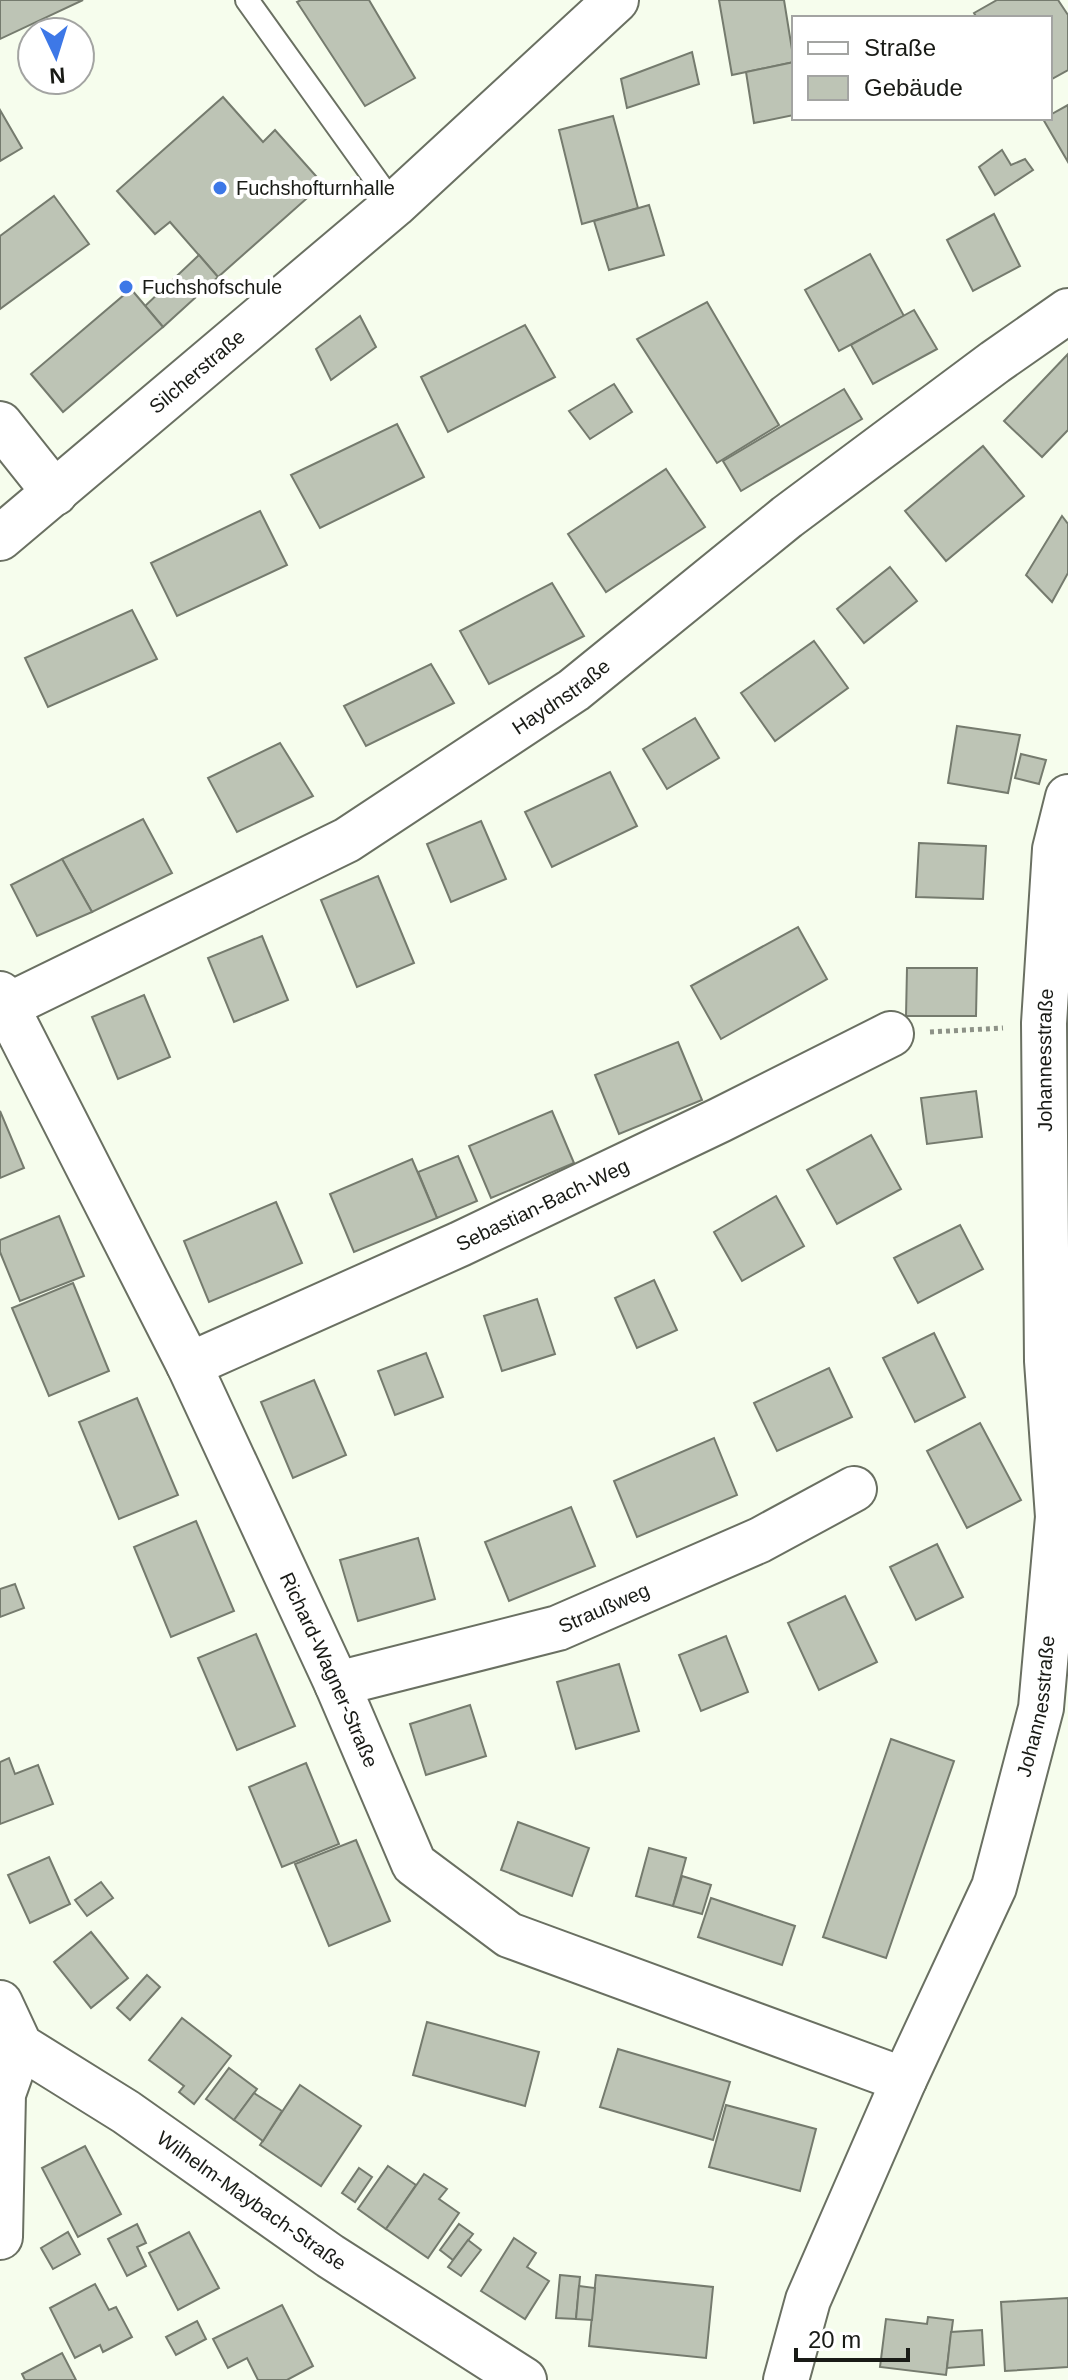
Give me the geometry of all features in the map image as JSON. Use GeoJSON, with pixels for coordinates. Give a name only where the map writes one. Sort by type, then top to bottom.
{"type":"FeatureCollection","features":[{"type":"Feature","properties":{"kind":"street","name":"Silcherstraße"},"geometry":{"type":"LineString","coordinates":[[0,538],[394,205],[616,0]]}},
{"type":"Feature","properties":{"kind":"street","name":"Haydnstraße"},"geometry":{"type":"LineString","coordinates":[[4,1000],[347,840],[574,690],[787,517],[1068,311]]}},
{"type":"Feature","properties":{"kind":"street"},"geometry":{"type":"LineString","coordinates":[[0,424],[55,493]]}},
{"type":"Feature","properties":{"kind":"street","name":"Johannesstraße"},"geometry":{"type":"LineString","coordinates":[[786,2380],[808,2300],[904,2080],[994,1887],[1041,1708],[1058,1517],[1047,1361],[1044,1023],[1055,849],[1068,797]]}},
{"type":"Feature","properties":{"kind":"street","name":"Richard-Wagner-Straße"},"geometry":{"type":"LineString","coordinates":[[4,1000],[189,1365],[337,1684],[414,1864],[509,1935],[904,2080]]}},
{"type":"Feature","properties":{"kind":"street","name":"Sebastian-Bach-Weg"},"geometry":{"type":"LineString","coordinates":[[189,1365],[460,1244],[720,1120],[891,1034]]}},
{"type":"Feature","properties":{"kind":"street","name":"Straußweg"},"geometry":{"type":"LineString","coordinates":[[337,1684],[558,1628],[760,1540],[854,1489]]}},
{"type":"Feature","properties":{"kind":"street"},"geometry":{"type":"LineString","coordinates":[[0,2003],[20,2046],[3,2094],[0,2237]]}},
{"type":"Feature","properties":{"kind":"street","name":"Wilhelm-Maybach-Straße"},"geometry":{"type":"LineString","coordinates":[[20,2046],[126,2112],[330,2256],[524,2380]]}},
{"type":"Feature","properties":{"kind":"lane"},"geometry":{"type":"LineString","coordinates":[[247,0],[394,205]]}},
{"type":"Feature","properties":{"kind":"path"},"geometry":{"type":"LineString","coordinates":[[891,1034],[1044,1023]]}},
{"type":"Feature","properties":{"kind":"building"},"geometry":{"type":"Polygon","coordinates":[[[0,0],[83,0],[49,16],[16,16],[16,31],[0,39],[0,0]]]}},
{"type":"Feature","properties":{"kind":"building"},"geometry":{"type":"Polygon","coordinates":[[[369,0],[415,78],[365,106],[297,2],[369,0]]]}},
{"type":"Feature","properties":{"kind":"building"},"geometry":{"type":"Polygon","coordinates":[[[719,0],[784,0],[792,62],[732,75],[719,0]]]}},
{"type":"Feature","properties":{"kind":"building"},"geometry":{"type":"Polygon","coordinates":[[[997,0],[1058,0],[1068,15],[1068,70],[1052,79],[1052,16],[976,16],[974,13],[997,0]]]}},
{"type":"Feature","properties":{"kind":"building"},"geometry":{"type":"Polygon","coordinates":[[[692,52],[699,84],[627,108],[621,79],[692,52]]]}},
{"type":"Feature","properties":{"kind":"building"},"geometry":{"type":"Polygon","coordinates":[[[792,62],[792,115],[754,123],[746,72],[792,62]]]}},
{"type":"Feature","properties":{"kind":"building","name":"Fuchshofturnhalle"},"geometry":{"type":"Polygon","coordinates":[[[223,97],[263,142],[275,130],[323,184],[218,277],[170,222],[155,234],[117,191],[223,97]]]}},
{"type":"Feature","properties":{"kind":"building"},"geometry":{"type":"Polygon","coordinates":[[[1068,105],[1068,162],[1044,120],[1052,120],[1052,114],[1068,105]]]}},
{"type":"Feature","properties":{"kind":"building"},"geometry":{"type":"Polygon","coordinates":[[[0,110],[22,148],[0,161],[0,110]]]}},
{"type":"Feature","properties":{"kind":"building"},"geometry":{"type":"Polygon","coordinates":[[[613,116],[638,208],[582,224],[559,130],[613,116]]]}},
{"type":"Feature","properties":{"kind":"building"},"geometry":{"type":"Polygon","coordinates":[[[1002,150],[1011,165],[1025,159],[1033,170],[995,195],[979,167],[1002,150]]]}},
{"type":"Feature","properties":{"kind":"building"},"geometry":{"type":"Polygon","coordinates":[[[54,196],[89,244],[0,309],[0,236],[54,196]]]}},
{"type":"Feature","properties":{"kind":"building"},"geometry":{"type":"Polygon","coordinates":[[[649,205],[664,255],[609,270],[594,221],[649,205]]]}},
{"type":"Feature","properties":{"kind":"building"},"geometry":{"type":"Polygon","coordinates":[[[994,214],[1020,266],[973,291],[947,240],[994,214]]]}},
{"type":"Feature","properties":{"kind":"building"},"geometry":{"type":"Polygon","coordinates":[[[870,254],[904,316],[839,351],[805,290],[870,254]]]}},
{"type":"Feature","properties":{"kind":"building"},"geometry":{"type":"Polygon","coordinates":[[[199,255],[218,277],[163,327],[145,306],[199,255]]]}},
{"type":"Feature","properties":{"kind":"building"},"geometry":{"type":"Polygon","coordinates":[[[131,289],[163,327],[63,412],[31,374],[131,289]]]}},
{"type":"Feature","properties":{"kind":"building"},"geometry":{"type":"Polygon","coordinates":[[[707,302],[779,425],[717,463],[637,339],[707,302]]]}},
{"type":"Feature","properties":{"kind":"building"},"geometry":{"type":"Polygon","coordinates":[[[914,310],[937,349],[873,384],[851,345],[914,310]]]}},
{"type":"Feature","properties":{"kind":"building"},"geometry":{"type":"Polygon","coordinates":[[[360,316],[376,347],[331,380],[316,349],[360,316]]]}},
{"type":"Feature","properties":{"kind":"building"},"geometry":{"type":"Polygon","coordinates":[[[525,325],[555,377],[448,432],[421,377],[525,325]]]}},
{"type":"Feature","properties":{"kind":"building"},"geometry":{"type":"Polygon","coordinates":[[[1068,354],[1068,430],[1042,457],[1004,421],[1068,354]]]}},
{"type":"Feature","properties":{"kind":"building"},"geometry":{"type":"Polygon","coordinates":[[[614,384],[632,412],[590,439],[569,411],[614,384]]]}},
{"type":"Feature","properties":{"kind":"building"},"geometry":{"type":"Polygon","coordinates":[[[844,389],[862,419],[741,491],[723,461],[844,389]]]}},
{"type":"Feature","properties":{"kind":"building"},"geometry":{"type":"Polygon","coordinates":[[[397,424],[424,477],[320,528],[291,475],[397,424]]]}},
{"type":"Feature","properties":{"kind":"building"},"geometry":{"type":"Polygon","coordinates":[[[983,446],[1024,496],[946,561],[905,511],[983,446]]]}},
{"type":"Feature","properties":{"kind":"building"},"geometry":{"type":"Polygon","coordinates":[[[666,469],[705,527],[606,592],[568,534],[666,469]]]}},
{"type":"Feature","properties":{"kind":"building"},"geometry":{"type":"Polygon","coordinates":[[[260,511],[287,565],[177,616],[151,563],[260,511]]]}},
{"type":"Feature","properties":{"kind":"building"},"geometry":{"type":"Polygon","coordinates":[[[1062,516],[1068,524],[1068,573],[1052,602],[1026,575],[1062,516]]]}},
{"type":"Feature","properties":{"kind":"building"},"geometry":{"type":"Polygon","coordinates":[[[890,567],[917,601],[864,643],[837,609],[890,567]]]}},
{"type":"Feature","properties":{"kind":"building"},"geometry":{"type":"Polygon","coordinates":[[[552,583],[584,636],[489,684],[460,631],[552,583]]]}},
{"type":"Feature","properties":{"kind":"building"},"geometry":{"type":"Polygon","coordinates":[[[132,610],[157,659],[48,707],[25,658],[132,610]]]}},
{"type":"Feature","properties":{"kind":"building"},"geometry":{"type":"Polygon","coordinates":[[[814,641],[848,688],[775,741],[741,693],[814,641]]]}},
{"type":"Feature","properties":{"kind":"building"},"geometry":{"type":"Polygon","coordinates":[[[431,664],[454,703],[366,746],[344,706],[431,664]]]}},
{"type":"Feature","properties":{"kind":"building"},"geometry":{"type":"Polygon","coordinates":[[[695,718],[719,758],[667,789],[643,749],[695,718]]]}},
{"type":"Feature","properties":{"kind":"building"},"geometry":{"type":"Polygon","coordinates":[[[957,726],[1020,735],[1008,793],[948,783],[957,726]]]}},
{"type":"Feature","properties":{"kind":"building"},"geometry":{"type":"Polygon","coordinates":[[[280,743],[313,796],[237,832],[208,778],[280,743]]]}},
{"type":"Feature","properties":{"kind":"building"},"geometry":{"type":"Polygon","coordinates":[[[1021,754],[1046,760],[1039,784],[1015,778],[1021,754]]]}},
{"type":"Feature","properties":{"kind":"building"},"geometry":{"type":"Polygon","coordinates":[[[610,772],[637,826],[552,867],[525,812],[610,772]]]}},
{"type":"Feature","properties":{"kind":"building"},"geometry":{"type":"Polygon","coordinates":[[[143,819],[172,873],[92,912],[62,859],[143,819]]]}},
{"type":"Feature","properties":{"kind":"building"},"geometry":{"type":"Polygon","coordinates":[[[481,821],[506,879],[451,902],[427,844],[481,821]]]}},
{"type":"Feature","properties":{"kind":"building"},"geometry":{"type":"Polygon","coordinates":[[[919,843],[986,846],[983,899],[916,897],[919,843]]]}},
{"type":"Feature","properties":{"kind":"building"},"geometry":{"type":"Polygon","coordinates":[[[62,859],[92,912],[37,936],[11,885],[62,859]]]}},
{"type":"Feature","properties":{"kind":"building"},"geometry":{"type":"Polygon","coordinates":[[[378,876],[414,963],[357,987],[321,900],[378,876]]]}},
{"type":"Feature","properties":{"kind":"building"},"geometry":{"type":"Polygon","coordinates":[[[798,927],[827,979],[721,1039],[691,986],[798,927]]]}},
{"type":"Feature","properties":{"kind":"building"},"geometry":{"type":"Polygon","coordinates":[[[262,936],[288,1000],[234,1022],[208,958],[262,936]]]}},
{"type":"Feature","properties":{"kind":"building"},"geometry":{"type":"Polygon","coordinates":[[[907,968],[977,968],[976,1016],[906,1016],[907,968]]]}},
{"type":"Feature","properties":{"kind":"building"},"geometry":{"type":"Polygon","coordinates":[[[144,995],[170,1057],[118,1079],[92,1017],[144,995]]]}},
{"type":"Feature","properties":{"kind":"building"},"geometry":{"type":"Polygon","coordinates":[[[678,1042],[702,1100],[619,1134],[595,1075],[678,1042]]]}},
{"type":"Feature","properties":{"kind":"building"},"geometry":{"type":"Polygon","coordinates":[[[976,1091],[982,1137],[927,1144],[921,1098],[976,1091]]]}},
{"type":"Feature","properties":{"kind":"building"},"geometry":{"type":"Polygon","coordinates":[[[0,1111],[24,1168],[0,1178],[0,1111]]]}},
{"type":"Feature","properties":{"kind":"building"},"geometry":{"type":"Polygon","coordinates":[[[552,1111],[574,1163],[491,1198],[469,1146],[552,1111]]]}},
{"type":"Feature","properties":{"kind":"building"},"geometry":{"type":"Polygon","coordinates":[[[871,1135],[901,1189],[837,1224],[807,1170],[871,1135]]]}},
{"type":"Feature","properties":{"kind":"building"},"geometry":{"type":"Polygon","coordinates":[[[458,1156],[477,1201],[437,1218],[418,1172],[458,1156]]]}},
{"type":"Feature","properties":{"kind":"building"},"geometry":{"type":"Polygon","coordinates":[[[412,1159],[437,1218],[354,1252],[330,1194],[412,1159]]]}},
{"type":"Feature","properties":{"kind":"building"},"geometry":{"type":"Polygon","coordinates":[[[776,1196],[804,1246],[742,1281],[714,1232],[776,1196]]]}},
{"type":"Feature","properties":{"kind":"building"},"geometry":{"type":"Polygon","coordinates":[[[276,1202],[302,1263],[209,1302],[184,1241],[276,1202]]]}},
{"type":"Feature","properties":{"kind":"building"},"geometry":{"type":"Polygon","coordinates":[[[59,1216],[84,1276],[20,1301],[0,1252],[0,1240],[59,1216]]]}},
{"type":"Feature","properties":{"kind":"building"},"geometry":{"type":"Polygon","coordinates":[[[960,1225],[983,1269],[918,1303],[894,1258],[960,1225]]]}},
{"type":"Feature","properties":{"kind":"building"},"geometry":{"type":"Polygon","coordinates":[[[654,1280],[677,1330],[637,1348],[615,1298],[654,1280]]]}},
{"type":"Feature","properties":{"kind":"building"},"geometry":{"type":"Polygon","coordinates":[[[73,1283],[109,1371],[49,1396],[12,1308],[73,1283]]]}},
{"type":"Feature","properties":{"kind":"building"},"geometry":{"type":"Polygon","coordinates":[[[537,1299],[555,1354],[502,1371],[484,1316],[537,1299]]]}},
{"type":"Feature","properties":{"kind":"building"},"geometry":{"type":"Polygon","coordinates":[[[934,1333],[965,1397],[915,1422],[883,1358],[934,1333]]]}},
{"type":"Feature","properties":{"kind":"building"},"geometry":{"type":"Polygon","coordinates":[[[426,1353],[443,1397],[395,1415],[378,1371],[426,1353]]]}},
{"type":"Feature","properties":{"kind":"building"},"geometry":{"type":"Polygon","coordinates":[[[829,1368],[852,1417],[777,1451],[754,1403],[829,1368]]]}},
{"type":"Feature","properties":{"kind":"building"},"geometry":{"type":"Polygon","coordinates":[[[314,1380],[346,1455],[293,1478],[261,1402],[314,1380]]]}},
{"type":"Feature","properties":{"kind":"building"},"geometry":{"type":"Polygon","coordinates":[[[137,1398],[178,1495],[119,1519],[79,1422],[137,1398]]]}},
{"type":"Feature","properties":{"kind":"building"},"geometry":{"type":"Polygon","coordinates":[[[980,1423],[1021,1500],[967,1528],[927,1451],[980,1423]]]}},
{"type":"Feature","properties":{"kind":"building"},"geometry":{"type":"Polygon","coordinates":[[[714,1438],[737,1495],[637,1537],[614,1481],[714,1438]]]}},
{"type":"Feature","properties":{"kind":"building"},"geometry":{"type":"Polygon","coordinates":[[[571,1507],[595,1566],[509,1601],[485,1542],[571,1507]]]}},
{"type":"Feature","properties":{"kind":"building"},"geometry":{"type":"Polygon","coordinates":[[[196,1521],[234,1611],[171,1637],[134,1547],[196,1521]]]}},
{"type":"Feature","properties":{"kind":"building"},"geometry":{"type":"Polygon","coordinates":[[[418,1538],[435,1599],[358,1621],[340,1560],[418,1538]]]}},
{"type":"Feature","properties":{"kind":"building"},"geometry":{"type":"Polygon","coordinates":[[[937,1544],[963,1597],[916,1620],[890,1567],[937,1544]]]}},
{"type":"Feature","properties":{"kind":"building"},"geometry":{"type":"Polygon","coordinates":[[[15,1584],[24,1608],[0,1617],[0,1589],[15,1584]]]}},
{"type":"Feature","properties":{"kind":"building"},"geometry":{"type":"Polygon","coordinates":[[[845,1596],[877,1662],[819,1690],[788,1623],[845,1596]]]}},
{"type":"Feature","properties":{"kind":"building"},"geometry":{"type":"Polygon","coordinates":[[[256,1634],[295,1726],[237,1750],[198,1658],[256,1634]]]}},
{"type":"Feature","properties":{"kind":"building"},"geometry":{"type":"Polygon","coordinates":[[[726,1636],[748,1692],[701,1711],[679,1655],[726,1636]]]}},
{"type":"Feature","properties":{"kind":"building"},"geometry":{"type":"Polygon","coordinates":[[[619,1664],[639,1731],[576,1749],[557,1682],[619,1664]]]}},
{"type":"Feature","properties":{"kind":"building"},"geometry":{"type":"Polygon","coordinates":[[[470,1705],[486,1756],[426,1775],[410,1724],[470,1705]]]}},
{"type":"Feature","properties":{"kind":"building"},"geometry":{"type":"Polygon","coordinates":[[[891,1739],[954,1761],[886,1958],[823,1937],[891,1739]]]}},
{"type":"Feature","properties":{"kind":"building"},"geometry":{"type":"Polygon","coordinates":[[[9,1758],[15,1774],[38,1765],[53,1804],[0,1824],[0,1762],[9,1758]]]}},
{"type":"Feature","properties":{"kind":"building"},"geometry":{"type":"Polygon","coordinates":[[[306,1763],[339,1844],[282,1867],[249,1787],[306,1763]]]}},
{"type":"Feature","properties":{"kind":"building"},"geometry":{"type":"Polygon","coordinates":[[[518,1822],[589,1848],[572,1896],[501,1870],[518,1822]]]}},
{"type":"Feature","properties":{"kind":"building"},"geometry":{"type":"Polygon","coordinates":[[[356,1840],[390,1921],[329,1946],[295,1864],[356,1840]]]}},
{"type":"Feature","properties":{"kind":"building"},"geometry":{"type":"Polygon","coordinates":[[[649,1848],[686,1858],[673,1906],[636,1896],[649,1848]]]}},
{"type":"Feature","properties":{"kind":"building"},"geometry":{"type":"Polygon","coordinates":[[[49,1857],[70,1904],[30,1923],[8,1875],[49,1857]]]}},
{"type":"Feature","properties":{"kind":"building"},"geometry":{"type":"Polygon","coordinates":[[[682,1876],[711,1885],[702,1914],[673,1906],[682,1876]]]}},
{"type":"Feature","properties":{"kind":"building"},"geometry":{"type":"Polygon","coordinates":[[[101,1882],[113,1898],[87,1916],[75,1900],[101,1882]]]}},
{"type":"Feature","properties":{"kind":"building"},"geometry":{"type":"Polygon","coordinates":[[[711,1898],[795,1926],[782,1965],[698,1937],[711,1898]]]}},
{"type":"Feature","properties":{"kind":"building"},"geometry":{"type":"Polygon","coordinates":[[[91,1932],[128,1978],[91,2008],[54,1962],[91,1932]]]}},
{"type":"Feature","properties":{"kind":"building"},"geometry":{"type":"Polygon","coordinates":[[[147,1975],[160,1987],[130,2020],[117,2008],[147,1975]]]}},
{"type":"Feature","properties":{"kind":"building"},"geometry":{"type":"Polygon","coordinates":[[[182,2018],[231,2056],[194,2104],[179,2092],[184,2086],[149,2060],[182,2018]]]}},
{"type":"Feature","properties":{"kind":"building"},"geometry":{"type":"Polygon","coordinates":[[[427,2022],[539,2052],[525,2106],[413,2075],[427,2022]]]}},
{"type":"Feature","properties":{"kind":"building"},"geometry":{"type":"Polygon","coordinates":[[[618,2049],[730,2082],[713,2140],[600,2107],[618,2049]]]}},
{"type":"Feature","properties":{"kind":"building"},"geometry":{"type":"Polygon","coordinates":[[[229,2068],[257,2089],[234,2120],[206,2099],[229,2068]]]}},
{"type":"Feature","properties":{"kind":"building"},"geometry":{"type":"Polygon","coordinates":[[[300,2085],[361,2126],[321,2186],[260,2145],[300,2085]]]}},
{"type":"Feature","properties":{"kind":"building"},"geometry":{"type":"Polygon","coordinates":[[[254,2093],[282,2111],[263,2141],[234,2120],[254,2093]]]}},
{"type":"Feature","properties":{"kind":"building"},"geometry":{"type":"Polygon","coordinates":[[[726,2105],[816,2129],[800,2191],[709,2167],[726,2105]]]}},
{"type":"Feature","properties":{"kind":"building"},"geometry":{"type":"Polygon","coordinates":[[[85,2146],[121,2214],[78,2237],[42,2168],[85,2146]]]}},
{"type":"Feature","properties":{"kind":"building"},"geometry":{"type":"Polygon","coordinates":[[[388,2166],[416,2185],[386,2229],[358,2209],[388,2166]]]}},
{"type":"Feature","properties":{"kind":"building"},"geometry":{"type":"Polygon","coordinates":[[[359,2168],[372,2177],[355,2202],[342,2193],[359,2168]]]}},
{"type":"Feature","properties":{"kind":"building"},"geometry":{"type":"Polygon","coordinates":[[[424,2174],[447,2189],[439,2199],[459,2213],[428,2258],[386,2229],[424,2174]]]}},
{"type":"Feature","properties":{"kind":"building"},"geometry":{"type":"Polygon","coordinates":[[[137,2224],[146,2243],[137,2247],[146,2266],[127,2276],[108,2239],[137,2224]]]}},
{"type":"Feature","properties":{"kind":"building"},"geometry":{"type":"Polygon","coordinates":[[[459,2224],[473,2234],[453,2260],[440,2250],[459,2224]]]}},
{"type":"Feature","properties":{"kind":"building"},"geometry":{"type":"Polygon","coordinates":[[[68,2232],[80,2254],[53,2269],[41,2248],[68,2232]]]}},
{"type":"Feature","properties":{"kind":"building"},"geometry":{"type":"Polygon","coordinates":[[[189,2232],[219,2288],[178,2310],[149,2253],[189,2232]]]}},
{"type":"Feature","properties":{"kind":"building"},"geometry":{"type":"Polygon","coordinates":[[[514,2238],[536,2253],[527,2267],[549,2281],[525,2319],[481,2291],[514,2238]]]}},
{"type":"Feature","properties":{"kind":"building"},"geometry":{"type":"Polygon","coordinates":[[[468,2240],[481,2250],[461,2276],[448,2267],[468,2240]]]}},
{"type":"Feature","properties":{"kind":"building"},"geometry":{"type":"Polygon","coordinates":[[[560,2275],[580,2277],[576,2319],[556,2318],[560,2275]]]}},
{"type":"Feature","properties":{"kind":"building"},"geometry":{"type":"Polygon","coordinates":[[[596,2275],[713,2287],[706,2358],[589,2346],[596,2275]]]}},
{"type":"Feature","properties":{"kind":"building"},"geometry":{"type":"Polygon","coordinates":[[[95,2284],[109,2310],[116,2307],[132,2337],[103,2352],[100,2345],[75,2358],[50,2308],[95,2284]]]}},
{"type":"Feature","properties":{"kind":"building"},"geometry":{"type":"Polygon","coordinates":[[[579,2286],[595,2288],[592,2320],[576,2319],[579,2286]]]}},
{"type":"Feature","properties":{"kind":"building"},"geometry":{"type":"Polygon","coordinates":[[[1068,2298],[1068,2367],[1005,2371],[1001,2302],[1068,2298]]]}},
{"type":"Feature","properties":{"kind":"building"},"geometry":{"type":"Polygon","coordinates":[[[282,2305],[313,2366],[287,2380],[258,2380],[247,2358],[228,2368],[213,2339],[282,2305]]]}},
{"type":"Feature","properties":{"kind":"building"},"geometry":{"type":"Polygon","coordinates":[[[928,2317],[953,2320],[946,2375],[880,2367],[886,2319],[927,2324],[928,2317]]]}},
{"type":"Feature","properties":{"kind":"building"},"geometry":{"type":"Polygon","coordinates":[[[197,2321],[206,2339],[176,2355],[166,2337],[197,2321]]]}},
{"type":"Feature","properties":{"kind":"building"},"geometry":{"type":"Polygon","coordinates":[[[982,2330],[984,2365],[947,2368],[951,2332],[982,2330]]]}},
{"type":"Feature","properties":{"kind":"building"},"geometry":{"type":"Polygon","coordinates":[[[62,2353],[76,2380],[25,2380],[22,2374],[62,2353]]]}},
{"type":"Feature","properties":{"kind":"place","name":"Fuchshofturnhalle"},"geometry":{"type":"Point","coordinates":[220,188]}},
{"type":"Feature","properties":{"kind":"place","name":"Fuchshofschule"},"geometry":{"type":"Point","coordinates":[126,287]}}]}
